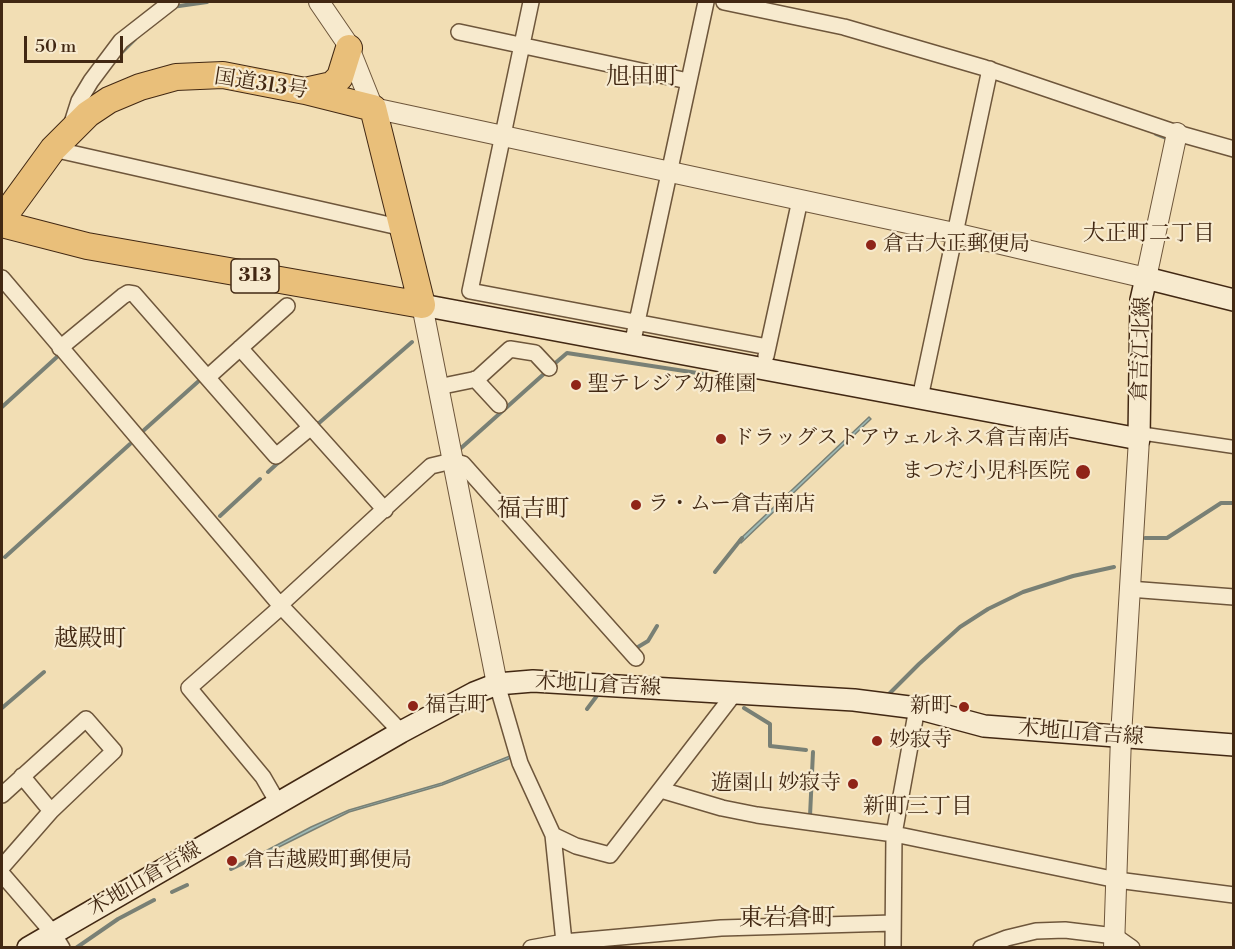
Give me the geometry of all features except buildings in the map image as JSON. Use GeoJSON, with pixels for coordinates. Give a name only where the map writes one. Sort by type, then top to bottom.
{"type":"FeatureCollection","features":[{"type":"Feature","properties":{"kind":"highway"},"geometry":{"type":"LineString","coordinates":[[305,91],[332,85],[340,77],[349,48]]}},
{"type":"Feature","properties":{"kind":"highway","name":"国道313号"},"geometry":{"type":"LineString","coordinates":[[373,108],[305,91],[224,75],[176,77],[140,87],[109,100],[88,114],[61,140],[5,224],[87,246],[423,305]]}},
{"type":"Feature","properties":{"kind":"highway"},"geometry":{"type":"LineString","coordinates":[[373,108],[423,305]]}},
{"type":"Feature","properties":{"kind":"main road","name":"倉吉江北線"},"geometry":{"type":"LineString","coordinates":[[1139,436],[1141,300],[1146,278],[1233,300]]}},
{"type":"Feature","properties":{"kind":"main road"},"geometry":{"type":"LineString","coordinates":[[423,305],[920,398],[1139,436]]}},
{"type":"Feature","properties":{"kind":"main road","name":"木地山倉吉線"},"geometry":{"type":"LineString","coordinates":[[28,948],[57,940],[278,803],[401,732],[474,693],[497,684],[533,681],[854,700],[917,708],[984,726],[1233,745]]}},
{"type":"Feature","properties":{"kind":"street"},"geometry":{"type":"LineString","coordinates":[[171,2],[122,41],[91,81],[61,140],[403,228]]}},
{"type":"Feature","properties":{"kind":"street"},"geometry":{"type":"LineString","coordinates":[[319,2],[349,48],[373,108],[954,233],[1146,278],[1177,133]]}},
{"type":"Feature","properties":{"kind":"street"},"geometry":{"type":"LineString","coordinates":[[531,2],[470,291],[768,347]]}},
{"type":"Feature","properties":{"kind":"street"},"geometry":{"type":"LineString","coordinates":[[632,345],[706,2]]}},
{"type":"Feature","properties":{"kind":"street"},"geometry":{"type":"LineString","coordinates":[[724,2],[844,27],[990,69],[1177,133],[1233,149]]}},
{"type":"Feature","properties":{"kind":"street"},"geometry":{"type":"LineString","coordinates":[[459,32],[688,81]]}},
{"type":"Feature","properties":{"kind":"street"},"geometry":{"type":"LineString","coordinates":[[920,398],[990,69]]}},
{"type":"Feature","properties":{"kind":"street"},"geometry":{"type":"LineString","coordinates":[[764,368],[800,201]]}},
{"type":"Feature","properties":{"kind":"street"},"geometry":{"type":"LineString","coordinates":[[2,278],[281,605],[401,732]]}},
{"type":"Feature","properties":{"kind":"street"},"geometry":{"type":"LineString","coordinates":[[60,348],[123,296],[128,293],[134,294],[276,456],[311,427]]}},
{"type":"Feature","properties":{"kind":"street"},"geometry":{"type":"LineString","coordinates":[[423,305],[497,684],[520,763],[553,835],[564,942]]}},
{"type":"Feature","properties":{"kind":"street"},"geometry":{"type":"LineString","coordinates":[[208,377],[286,306]]}},
{"type":"Feature","properties":{"kind":"street"},"geometry":{"type":"LineString","coordinates":[[240,348],[385,510]]}},
{"type":"Feature","properties":{"kind":"street"},"geometry":{"type":"LineString","coordinates":[[438,387],[475,379],[510,350],[534,353],[549,368]]}},
{"type":"Feature","properties":{"kind":"street"},"geometry":{"type":"LineString","coordinates":[[475,379],[499,405]]}},
{"type":"Feature","properties":{"kind":"street"},"geometry":{"type":"LineString","coordinates":[[1114,942],[1120,736],[1139,436],[1233,447]]}},
{"type":"Feature","properties":{"kind":"street"},"geometry":{"type":"LineString","coordinates":[[278,803],[263,777],[189,688],[431,466],[452,461],[463,464],[636,658]]}},
{"type":"Feature","properties":{"kind":"street"},"geometry":{"type":"LineString","coordinates":[[1129,589],[1233,597]]}},
{"type":"Feature","properties":{"kind":"street"},"geometry":{"type":"LineString","coordinates":[[553,835],[576,846],[610,855],[734,694]]}},
{"type":"Feature","properties":{"kind":"street"},"geometry":{"type":"LineString","coordinates":[[893,948],[894,834],[917,708]]}},
{"type":"Feature","properties":{"kind":"street"},"geometry":{"type":"LineString","coordinates":[[2,795],[86,719],[114,751],[51,811],[2,867]]}},
{"type":"Feature","properties":{"kind":"street"},"geometry":{"type":"LineString","coordinates":[[22,776],[51,811]]}},
{"type":"Feature","properties":{"kind":"street"},"geometry":{"type":"LineString","coordinates":[[661,790],[722,808],[757,815],[894,834],[1117,880],[1233,895]]}},
{"type":"Feature","properties":{"kind":"street"},"geometry":{"type":"LineString","coordinates":[[2,874],[57,940]]}},
{"type":"Feature","properties":{"kind":"street"},"geometry":{"type":"LineString","coordinates":[[531,948],[564,942],[584,944],[721,928],[893,923]]}},
{"type":"Feature","properties":{"kind":"street"},"geometry":{"type":"LineString","coordinates":[[981,948],[1007,938],[1036,931],[1065,930],[1132,948]]}},
{"type":"Feature","properties":{"kind":"water"},"geometry":{"type":"Polygon","coordinates":[[[869,417],[871,419],[741,543],[739,540],[869,417]]]}},
{"type":"Feature","properties":{"kind":"water"},"geometry":{"type":"Polygon","coordinates":[[[510,756],[511,758],[442,785],[349,812],[259,857],[258,855],[349,810],[442,783],[510,756]]]}},
{"type":"Feature","properties":{"kind":"waterway"},"geometry":{"type":"LineString","coordinates":[[172,7],[207,2]]}},
{"type":"Feature","properties":{"kind":"waterway"},"geometry":{"type":"LineString","coordinates":[[121,53],[135,39]]}},
{"type":"Feature","properties":{"kind":"waterway"},"geometry":{"type":"LineString","coordinates":[[1156,134],[1171,140]]}},
{"type":"Feature","properties":{"kind":"waterway"},"geometry":{"type":"LineString","coordinates":[[319,423],[412,342]]}},
{"type":"Feature","properties":{"kind":"waterway"},"geometry":{"type":"LineString","coordinates":[[553,365],[567,353],[704,374]]}},
{"type":"Feature","properties":{"kind":"waterway"},"geometry":{"type":"LineString","coordinates":[[2,407],[58,356]]}},
{"type":"Feature","properties":{"kind":"waterway"},"geometry":{"type":"LineString","coordinates":[[460,449],[545,373]]}},
{"type":"Feature","properties":{"kind":"waterway"},"geometry":{"type":"LineString","coordinates":[[143,431],[201,379]]}},
{"type":"Feature","properties":{"kind":"waterway"},"geometry":{"type":"LineString","coordinates":[[5,557],[130,444]]}},
{"type":"Feature","properties":{"kind":"waterway"},"geometry":{"type":"LineString","coordinates":[[268,472],[281,460]]}},
{"type":"Feature","properties":{"kind":"waterway"},"geometry":{"type":"LineString","coordinates":[[220,516],[260,479]]}},
{"type":"Feature","properties":{"kind":"waterway"},"geometry":{"type":"LineString","coordinates":[[1145,538],[1167,538],[1221,503],[1234,503]]}},
{"type":"Feature","properties":{"kind":"waterway"},"geometry":{"type":"LineString","coordinates":[[715,572],[742,538]]}},
{"type":"Feature","properties":{"kind":"waterway"},"geometry":{"type":"LineString","coordinates":[[889,694],[960,627],[988,609],[1023,592],[1073,576],[1114,567]]}},
{"type":"Feature","properties":{"kind":"waterway"},"geometry":{"type":"LineString","coordinates":[[633,650],[648,641],[657,626]]}},
{"type":"Feature","properties":{"kind":"waterway"},"geometry":{"type":"LineString","coordinates":[[2,708],[44,672]]}},
{"type":"Feature","properties":{"kind":"waterway"},"geometry":{"type":"LineString","coordinates":[[587,709],[599,693]]}},
{"type":"Feature","properties":{"kind":"waterway"},"geometry":{"type":"LineString","coordinates":[[744,708],[770,724],[770,746],[806,750]]}},
{"type":"Feature","properties":{"kind":"waterway"},"geometry":{"type":"LineString","coordinates":[[810,816],[813,752]]}},
{"type":"Feature","properties":{"kind":"waterway"},"geometry":{"type":"LineString","coordinates":[[231,869],[262,854]]}},
{"type":"Feature","properties":{"kind":"waterway"},"geometry":{"type":"LineString","coordinates":[[172,892],[187,885]]}},
{"type":"Feature","properties":{"kind":"waterway"},"geometry":{"type":"LineString","coordinates":[[76,948],[118,919],[154,900]]}},
{"type":"Feature","properties":{"kind":"place","name":"倉吉大正郵便局"},"geometry":{"type":"Point","coordinates":[871,245]}},
{"type":"Feature","properties":{"kind":"place","name":"聖テレジア幼稚園"},"geometry":{"type":"Point","coordinates":[576,385]}},
{"type":"Feature","properties":{"kind":"place","name":"ドラッグストアウェルネス倉吉南店"},"geometry":{"type":"Point","coordinates":[721,439]}},
{"type":"Feature","properties":{"kind":"place","name":"まつだ小児科医院"},"geometry":{"type":"Point","coordinates":[1083,472]}},
{"type":"Feature","properties":{"kind":"place","name":"ラ・ムー倉吉南店"},"geometry":{"type":"Point","coordinates":[636,505]}},
{"type":"Feature","properties":{"kind":"place","name":"福吉町"},"geometry":{"type":"Point","coordinates":[413,706]}},
{"type":"Feature","properties":{"kind":"place","name":"新町"},"geometry":{"type":"Point","coordinates":[964,707]}},
{"type":"Feature","properties":{"kind":"place","name":"妙寂寺"},"geometry":{"type":"Point","coordinates":[877,741]}},
{"type":"Feature","properties":{"kind":"place","name":"遊園山 妙寂寺"},"geometry":{"type":"Point","coordinates":[853,784]}},
{"type":"Feature","properties":{"kind":"place","name":"倉吉越殿町郵便局"},"geometry":{"type":"Point","coordinates":[232,861]}},
{"type":"Feature","properties":{"kind":"district","name":"旭田町"},"geometry":{"type":"Point","coordinates":[642,78]}},
{"type":"Feature","properties":{"kind":"district","name":"大正町二丁目"},"geometry":{"type":"Point","coordinates":[1149,235]}},
{"type":"Feature","properties":{"kind":"district","name":"福吉町"},"geometry":{"type":"Point","coordinates":[533,510]}},
{"type":"Feature","properties":{"kind":"district","name":"越殿町"},"geometry":{"type":"Point","coordinates":[90,640]}},
{"type":"Feature","properties":{"kind":"district","name":"新町三丁目"},"geometry":{"type":"Point","coordinates":[918,808]}},
{"type":"Feature","properties":{"kind":"district","name":"東岩倉町"},"geometry":{"type":"Point","coordinates":[787,919]}}]}
